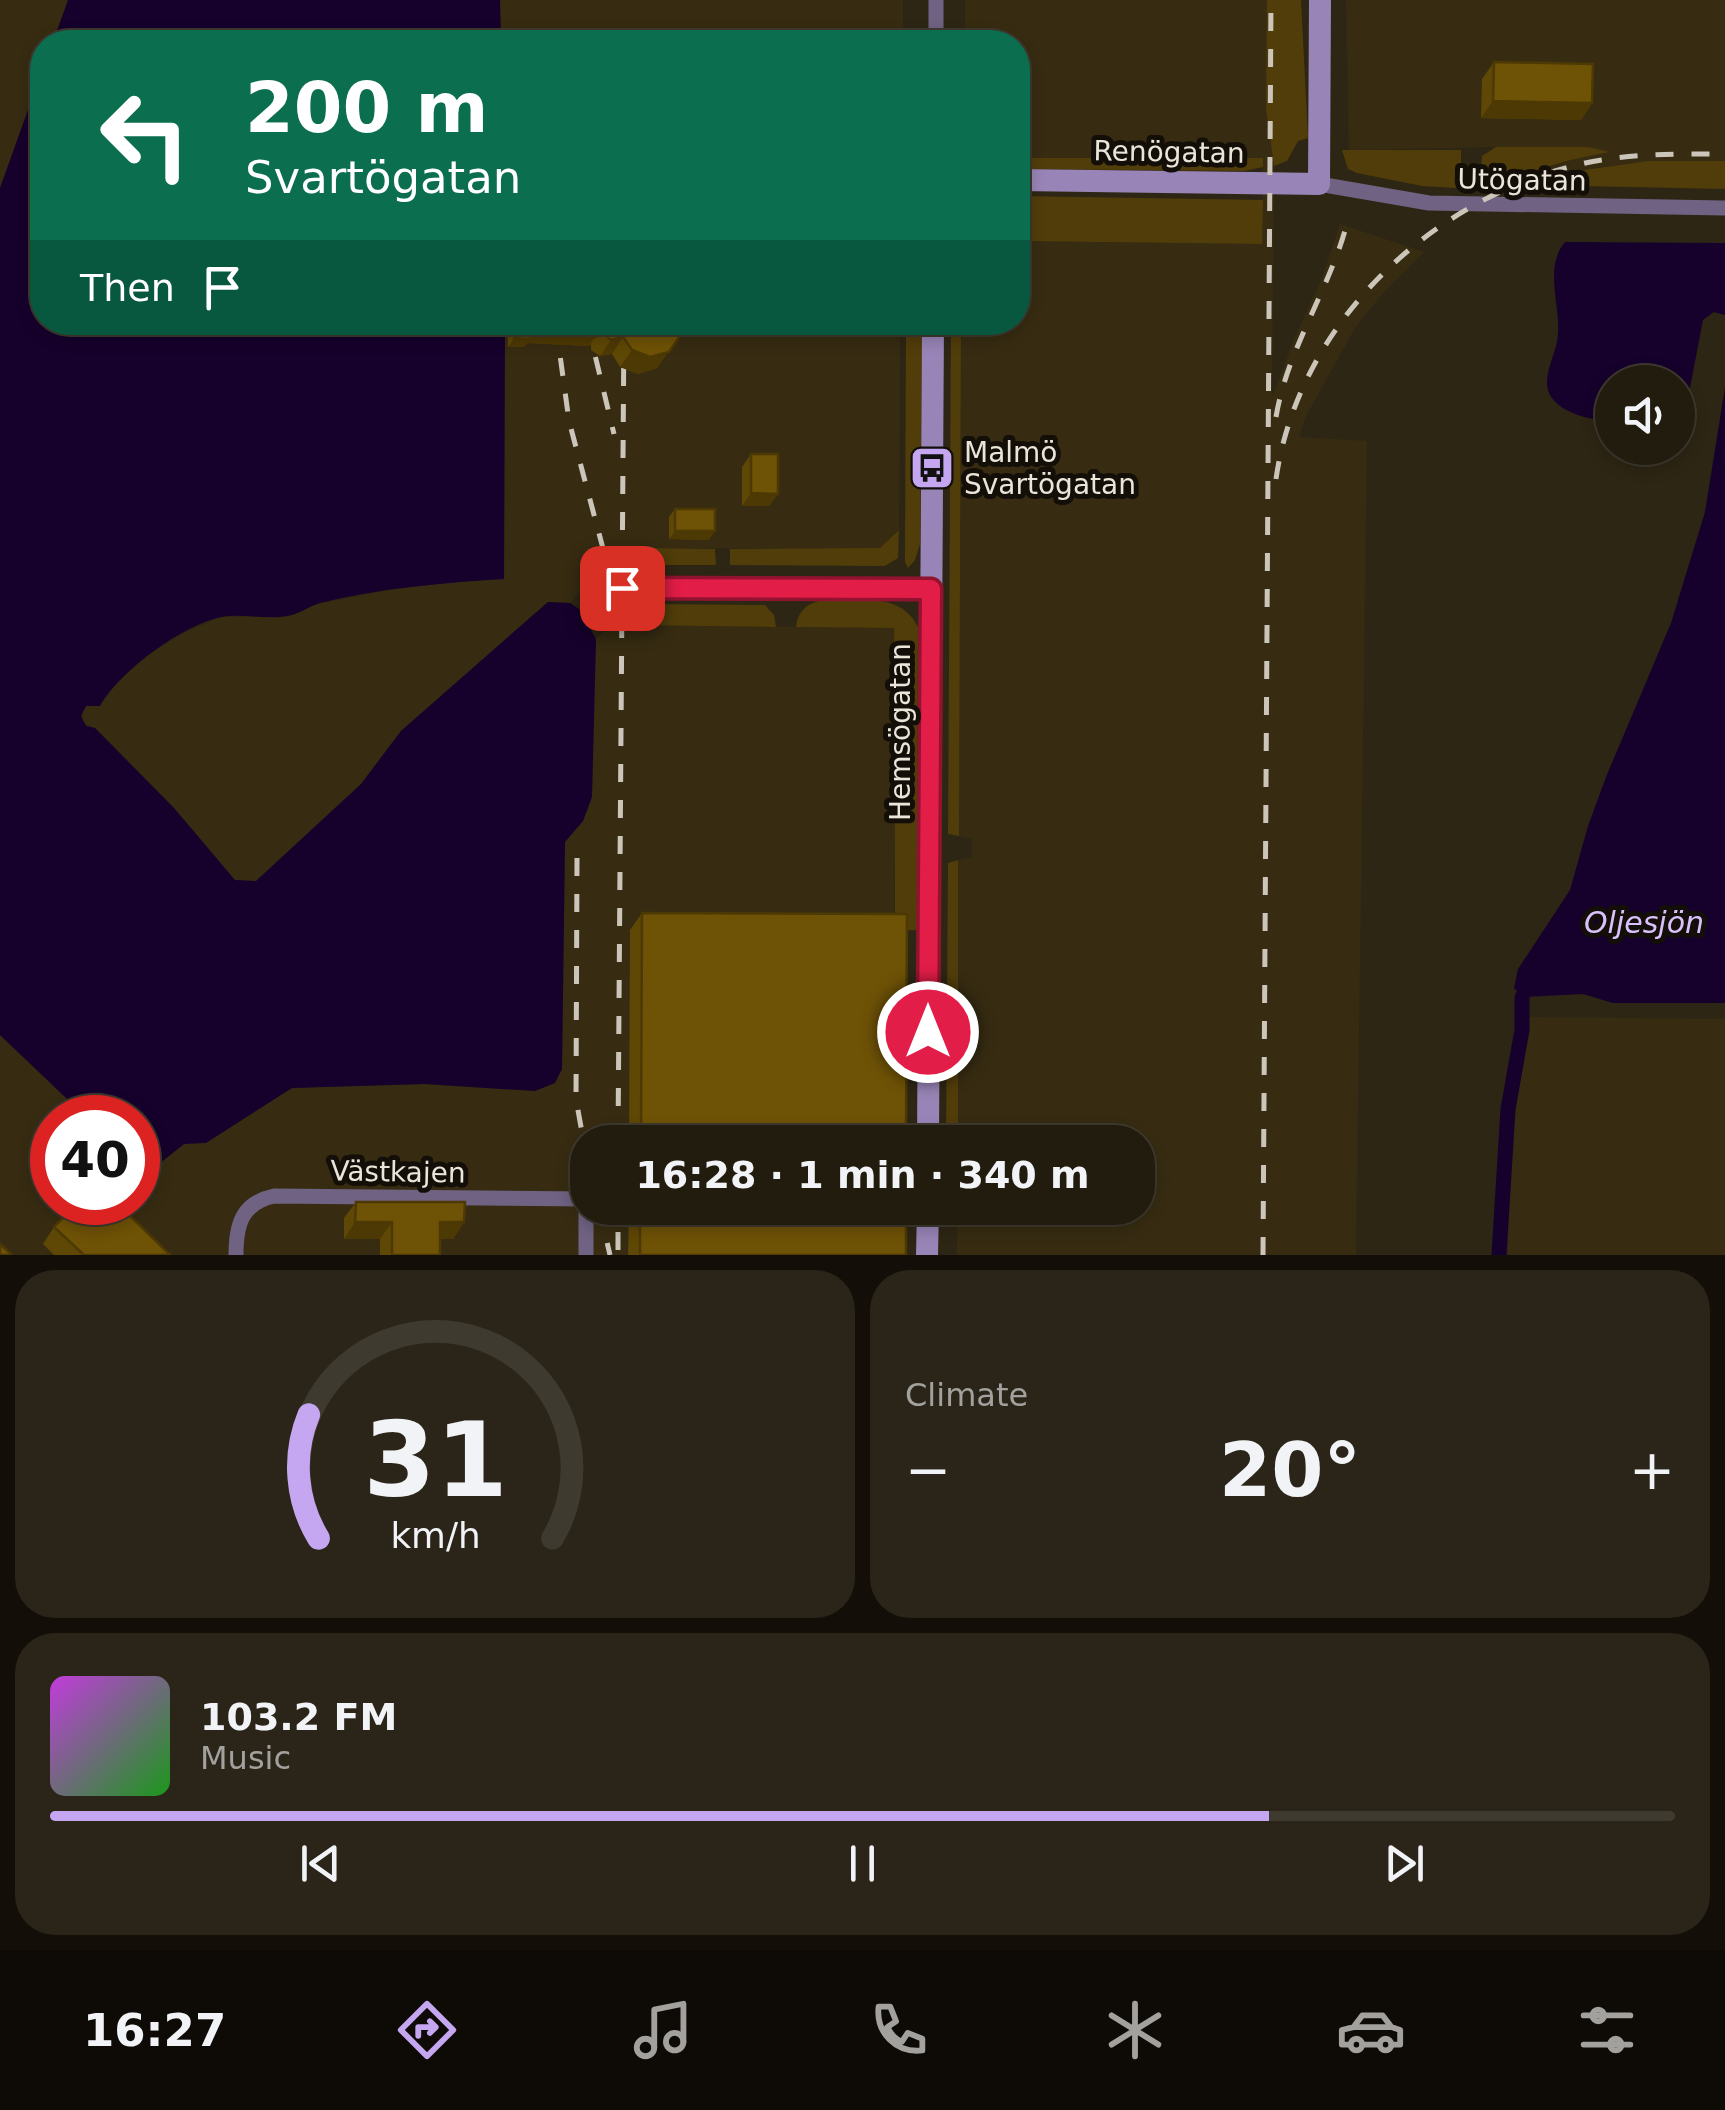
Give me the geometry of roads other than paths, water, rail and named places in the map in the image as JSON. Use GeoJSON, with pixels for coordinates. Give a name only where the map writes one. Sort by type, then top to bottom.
{"type":"FeatureCollection","features":[{"type":"Feature","properties":{"kind":"street"},"geometry":{"type":"LineString","coordinates":[[936,0],[936,30]]}},
{"type":"Feature","properties":{"kind":"street"},"geometry":{"type":"LineString","coordinates":[[1319,184],[1320,0]]}},
{"type":"Feature","properties":{"kind":"street","name":"Renögatan"},"geometry":{"type":"LineString","coordinates":[[1030,180],[1319,184]]}},
{"type":"Feature","properties":{"kind":"street","name":"Utögatan"},"geometry":{"type":"LineString","coordinates":[[1319,184],[1429,203],[1725,208]]}},
{"type":"Feature","properties":{"kind":"street","name":"Hemsögatan"},"geometry":{"type":"LineString","coordinates":[[928,1125],[933,335]]}},
{"type":"Feature","properties":{"kind":"street"},"geometry":{"type":"LineString","coordinates":[[622,588],[931,589]]}},
{"type":"Feature","properties":{"kind":"street","name":"Västkajen"},"geometry":{"type":"LineString","coordinates":[[236,1247],[247,1208],[258,1199],[274,1196],[570,1199]]}},
{"type":"Feature","properties":{"kind":"street"},"geometry":{"type":"LineString","coordinates":[[586,1225],[586,1255]]}},
{"type":"Feature","properties":{"kind":"street"},"geometry":{"type":"LineString","coordinates":[[928,1225],[928,1255]]}},
{"type":"Feature","properties":{"kind":"water"},"geometry":{"type":"Polygon","coordinates":[[[68,0],[500,0],[501,30],[57,30],[68,0]]]}},
{"type":"Feature","properties":{"kind":"water"},"geometry":{"type":"Polygon","coordinates":[[[30,104],[30,335],[505,335],[504,579],[366,593],[320,603],[284,617],[231,616],[206,621],[154,651],[122,679],[100,706],[86,706],[81,716],[86,726],[95,728],[174,808],[235,880],[256,881],[361,784],[401,731],[548,602],[570,603],[579,609],[596,639],[592,797],[583,821],[565,842],[562,1069],[555,1083],[535,1091],[424,1084],[292,1088],[206,1143],[184,1144],[160,1163],[160,1095],[63,1095],[0,1035],[0,188],[30,104]]]}},
{"type":"Feature","properties":{"kind":"water"},"geometry":{"type":"Polygon","coordinates":[[[1565,242],[1725,243],[1725,315],[1714,312],[1703,320],[1694,365],[1595,365],[1595,419],[1569,412],[1555,402],[1547,388],[1558,333],[1554,274],[1565,242]]]}},
{"type":"Feature","properties":{"kind":"water","name":"Oljesjön"},"geometry":{"type":"Polygon","coordinates":[[[1725,387],[1725,1003],[1613,1003],[1583,994],[1522,997],[1514,988],[1518,969],[1570,890],[1606,777],[1671,623],[1705,512],[1725,387]]]}},
{"type":"Feature","properties":{"kind":"waterway"},"geometry":{"type":"LineString","coordinates":[[1499,1255],[1508,1109],[1522,1030],[1522,997]]}},
{"type":"Feature","properties":{"kind":"railway"},"geometry":{"type":"LineString","coordinates":[[1263,1255],[1271,0]]}},
{"type":"Feature","properties":{"kind":"railway"},"geometry":{"type":"LineString","coordinates":[[1276,479],[1289,422],[1312,369],[1343,320],[1380,276],[1424,238],[1473,206],[1526,181],[1581,164],[1635,156],[1725,154]]}},
{"type":"Feature","properties":{"kind":"railway"},"geometry":{"type":"LineString","coordinates":[[1276,417],[1289,368],[1346,227]]}},
{"type":"Feature","properties":{"kind":"railway"},"geometry":{"type":"LineString","coordinates":[[560,335],[569,421],[613,586]]}},
{"type":"Feature","properties":{"kind":"railway"},"geometry":{"type":"LineString","coordinates":[[590,335],[614,434]]}},
{"type":"Feature","properties":{"kind":"railway"},"geometry":{"type":"LineString","coordinates":[[618,1125],[624,335]]}},
{"type":"Feature","properties":{"kind":"railway"},"geometry":{"type":"LineString","coordinates":[[577,858],[576,1099],[581,1125]]}},
{"type":"Feature","properties":{"kind":"railway"},"geometry":{"type":"LineString","coordinates":[[603,1225],[610,1255]]}},
{"type":"Feature","properties":{"kind":"railway"},"geometry":{"type":"LineString","coordinates":[[618,1225],[618,1250]]}},
{"type":"Feature","properties":{"kind":"place","name":"Malmö Svartögatan"},"geometry":{"type":"Point","coordinates":[932,468]}}]}
